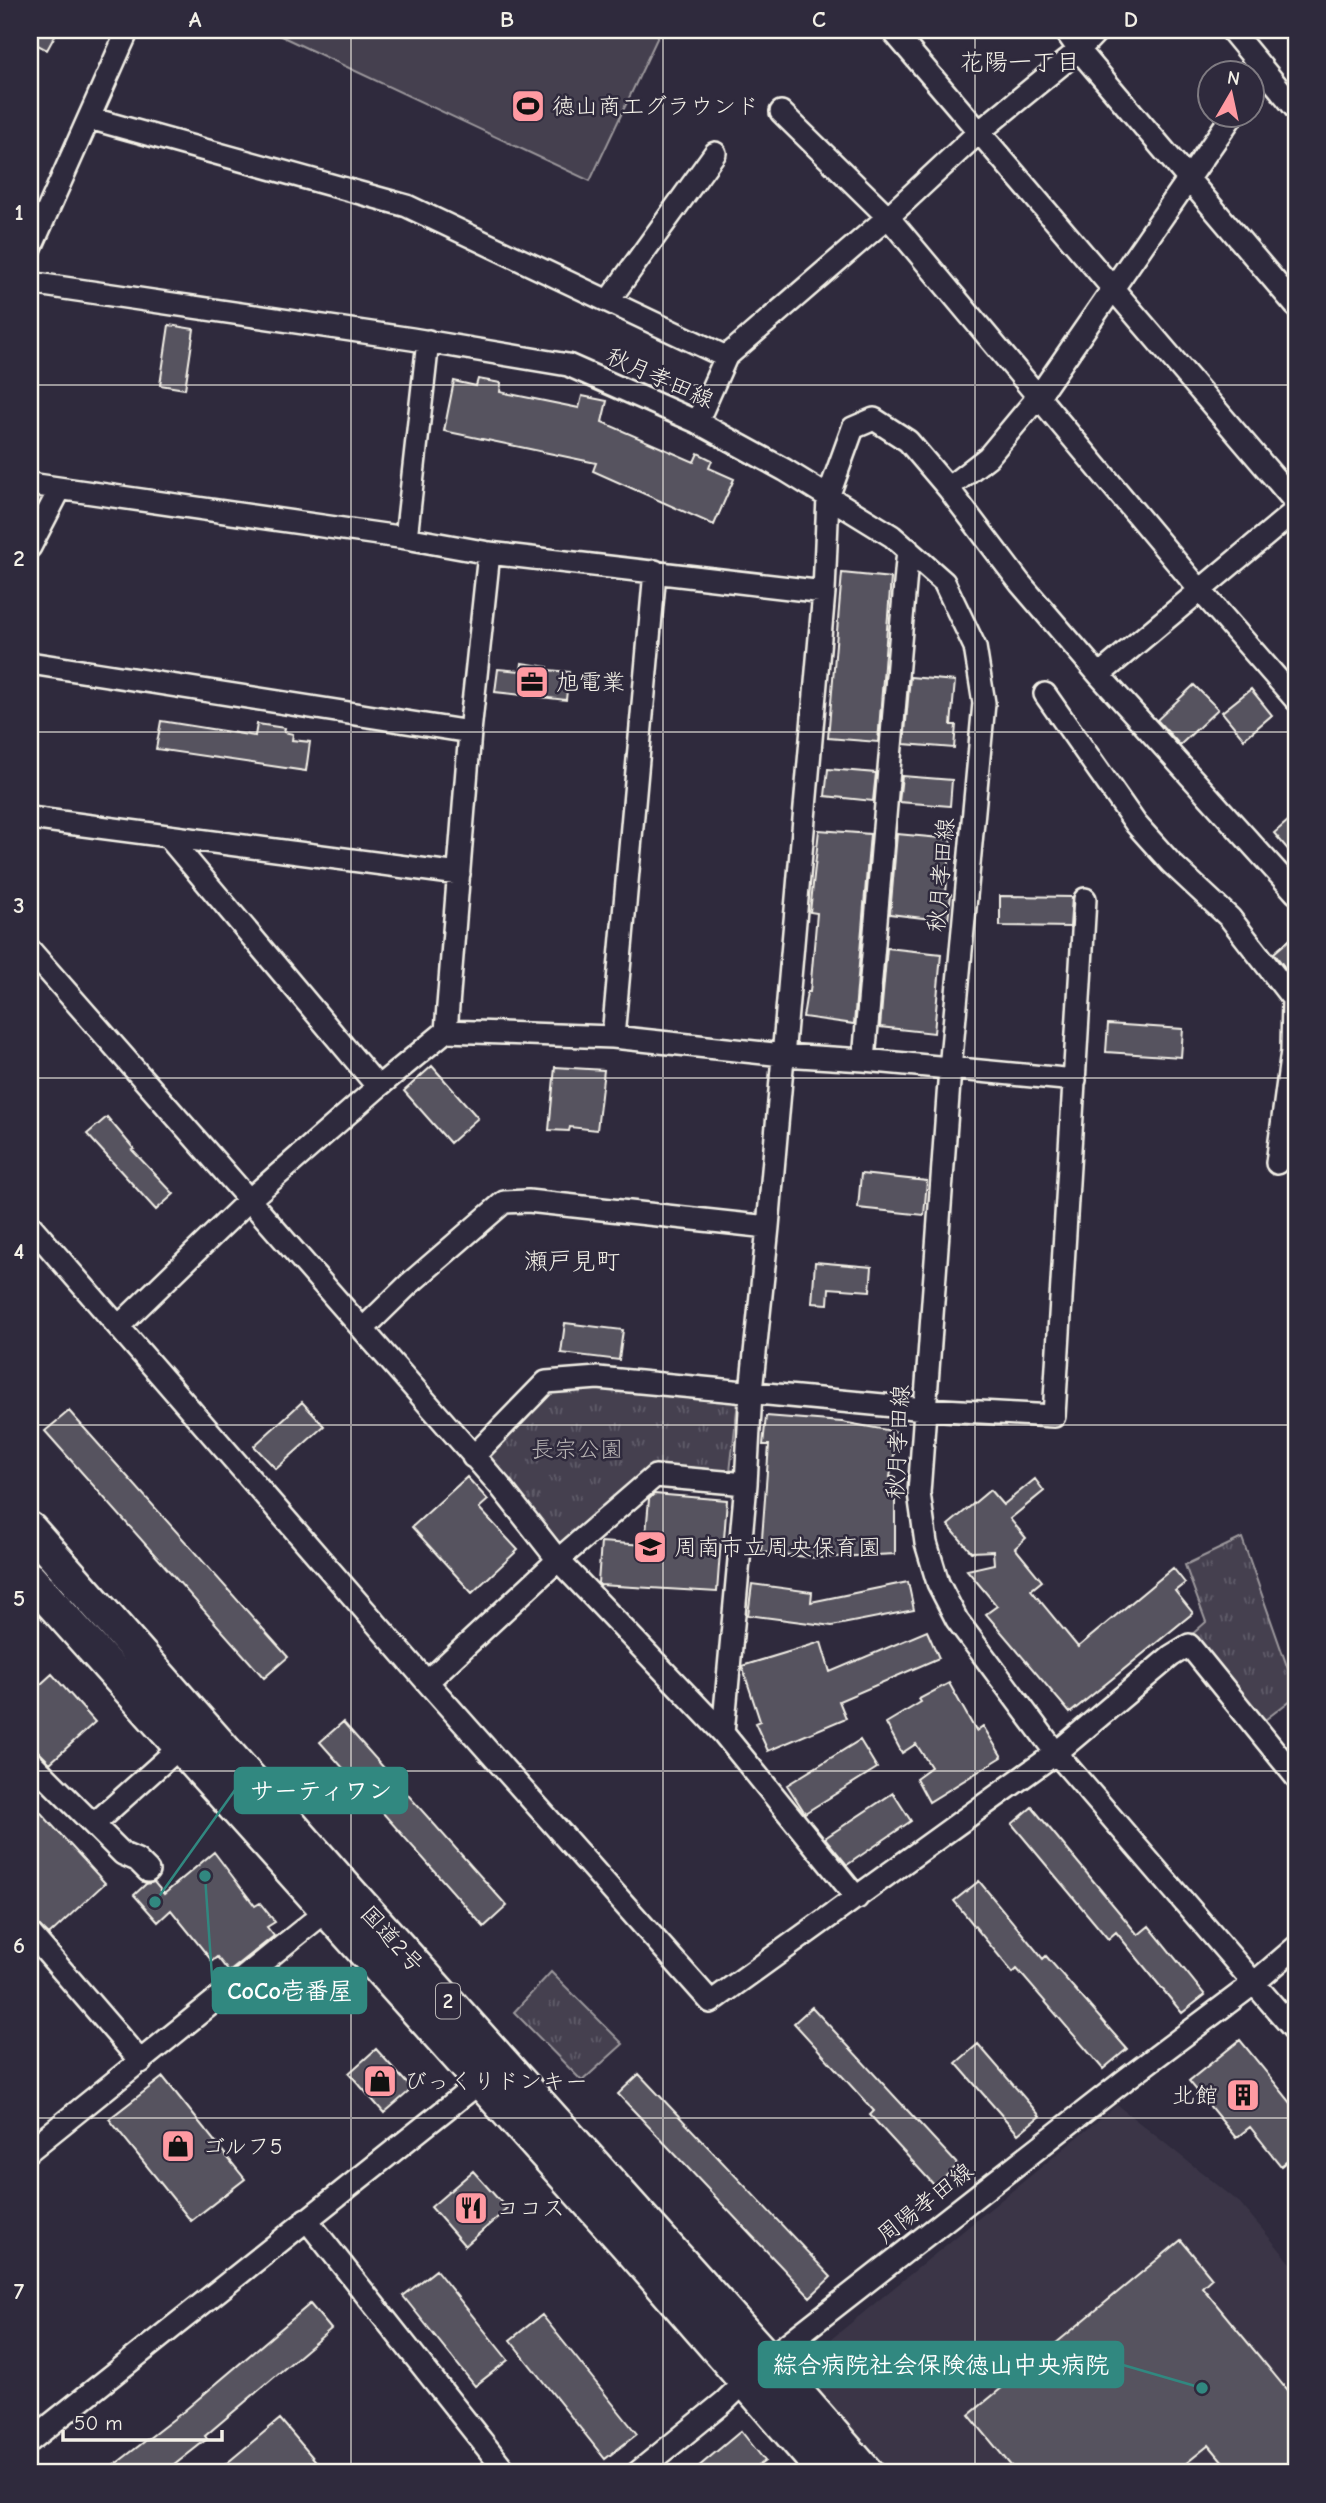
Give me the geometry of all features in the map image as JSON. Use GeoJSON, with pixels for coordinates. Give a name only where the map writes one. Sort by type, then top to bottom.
{"type":"FeatureCollection","features":[{"type":"Feature","properties":{"kind":"highway","name":"国道2号"},"geometry":{"type":"LineString","coordinates":[[30,1529],[867,2473]]}},
{"type":"Feature","properties":{"kind":"highway","name":"国道2号"},"geometry":{"type":"LineString","coordinates":[[30,1579],[825,2473]]}},
{"type":"Feature","properties":{"kind":"street"},"geometry":{"type":"LineString","coordinates":[[30,250],[128,30]]}},
{"type":"Feature","properties":{"kind":"street"},"geometry":{"type":"LineString","coordinates":[[892,30],[1296,502]]}},
{"type":"Feature","properties":{"kind":"street"},"geometry":{"type":"LineString","coordinates":[[1065,30],[1079,50],[1296,306]]}},
{"type":"Feature","properties":{"kind":"street"},"geometry":{"type":"LineString","coordinates":[[697,422],[726,357],[888,217],[979,132],[1079,50],[1098,30]]}},
{"type":"Feature","properties":{"kind":"street"},"geometry":{"type":"LineString","coordinates":[[1231,30],[1248,60]]}},
{"type":"Feature","properties":{"kind":"street"},"geometry":{"type":"LineString","coordinates":[[1266,84],[1296,109]]}},
{"type":"Feature","properties":{"kind":"street"},"geometry":{"type":"LineString","coordinates":[[781,112],[888,217],[1199,589],[1296,700]]}},
{"type":"Feature","properties":{"kind":"street"},"geometry":{"type":"LineString","coordinates":[[89,118],[407,206],[726,357]]}},
{"type":"Feature","properties":{"kind":"street"},"geometry":{"type":"LineString","coordinates":[[948,488],[988,457],[1038,397],[1222,130]]}},
{"type":"Feature","properties":{"kind":"street"},"geometry":{"type":"LineString","coordinates":[[609,300],[715,153]]}},
{"type":"Feature","properties":{"kind":"street","name":"秋月孝田線"},"geometry":{"type":"LineString","coordinates":[[30,283],[428,341],[568,365],[697,422],[785,470],[892,536],[944,582],[975,647],[984,703],[950,1069],[919,1493],[926,1543],[939,1583],[957,1620],[1056,1753],[1296,2032]]}},
{"type":"Feature","properties":{"kind":"street"},"geometry":{"type":"LineString","coordinates":[[406,538],[428,341]]}},
{"type":"Feature","properties":{"kind":"street"},"geometry":{"type":"LineString","coordinates":[[723,1733],[746,1484],[751,1392],[824,592],[828,497],[853,428],[874,419],[908,441],[948,488],[1020,583],[1099,675],[1296,892]]}},
{"type":"Feature","properties":{"kind":"street"},"geometry":{"type":"LineString","coordinates":[[30,484],[489,552],[824,592]]}},
{"type":"Feature","properties":{"kind":"street"},"geometry":{"type":"LineString","coordinates":[[30,547],[60,489]]}},
{"type":"Feature","properties":{"kind":"street"},"geometry":{"type":"LineString","coordinates":[[1099,675],[1296,510]]}},
{"type":"Feature","properties":{"kind":"street"},"geometry":{"type":"LineString","coordinates":[[863,1060],[908,549]]}},
{"type":"Feature","properties":{"kind":"street"},"geometry":{"type":"LineString","coordinates":[[446,1031],[470,732],[489,552]]}},
{"type":"Feature","properties":{"kind":"street"},"geometry":{"type":"LineString","coordinates":[[614,1037],[655,571]]}},
{"type":"Feature","properties":{"kind":"street"},"geometry":{"type":"LineString","coordinates":[[30,663],[470,732]]}},
{"type":"Feature","properties":{"kind":"street"},"geometry":{"type":"LineString","coordinates":[[1045,694],[1136,824],[1171,863],[1230,918],[1294,998],[1292,1051],[1277,1163]]}},
{"type":"Feature","properties":{"kind":"street"},"geometry":{"type":"LineString","coordinates":[[30,818],[458,874]]}},
{"type":"Feature","properties":{"kind":"street"},"geometry":{"type":"LineString","coordinates":[[169,838],[378,1087]]}},
{"type":"Feature","properties":{"kind":"street"},"geometry":{"type":"LineString","coordinates":[[473,1457],[546,1382],[598,1378],[925,1409],[1054,1416],[1085,900]]}},
{"type":"Feature","properties":{"kind":"street"},"geometry":{"type":"LineString","coordinates":[[30,950],[500,1486],[558,1560],[723,1733],[857,1898]]}},
{"type":"Feature","properties":{"kind":"street"},"geometry":{"type":"LineString","coordinates":[[118,1326],[248,1200],[446,1031],[614,1037],[783,1055],[1075,1080]]}},
{"type":"Feature","properties":{"kind":"street"},"geometry":{"type":"LineString","coordinates":[[363,1329],[408,1285],[504,1202],[528,1201],[768,1227]]}},
{"type":"Feature","properties":{"kind":"street"},"geometry":{"type":"LineString","coordinates":[[30,1225],[427,1682],[711,2002],[1056,1753],[1171,1656],[1189,1645],[1296,1777]]}},
{"type":"Feature","properties":{"kind":"street"},"geometry":{"type":"LineString","coordinates":[[427,1682],[558,1560],[655,1476],[746,1484]]}},
{"type":"Feature","properties":{"kind":"street"},"geometry":{"type":"LineString","coordinates":[[94,1824],[180,1747]]}},
{"type":"Feature","properties":{"kind":"street"},"geometry":{"type":"LineString","coordinates":[[30,1761],[123,1854],[137,1860],[148,1871]]}},
{"type":"Feature","properties":{"kind":"street"},"geometry":{"type":"LineString","coordinates":[[30,2150],[326,1911]]}},
{"type":"Feature","properties":{"kind":"street"},"geometry":{"type":"LineString","coordinates":[[32,1939],[141,2063]]}},
{"type":"Feature","properties":{"kind":"street","name":"周陽孝田線"},"geometry":{"type":"LineString","coordinates":[[637,2473],[724,2402],[768,2359],[1296,1947]]}},
{"type":"Feature","properties":{"kind":"street"},"geometry":{"type":"LineString","coordinates":[[30,2441],[480,2082]]}},
{"type":"Feature","properties":{"kind":"street"},"geometry":{"type":"LineString","coordinates":[[306,2219],[507,2473]]}},
{"type":"Feature","properties":{"kind":"shaded area"},"geometry":{"type":"Polygon","coordinates":[[[1117,2105],[1240,2203],[1296,2269],[1296,2473],[889,2473],[796,2368],[1117,2105]]]}},
{"type":"Feature","properties":{"kind":"green space","name":"徳山商工グラウンド"},"geometry":{"type":"Polygon","coordinates":[[[268,30],[661,30],[590,181],[268,30]]]}},
{"type":"Feature","properties":{"kind":"green space","name":"長宗公園"},"geometry":{"type":"Polygon","coordinates":[[[583,1386],[738,1401],[730,1472],[659,1465],[645,1471],[559,1545],[488,1453],[548,1391],[583,1386]]]}},
{"type":"Feature","properties":{"kind":"green space"},"geometry":{"type":"Polygon","coordinates":[[[1242,1538],[1296,1692],[1296,1696],[1261,1723],[1189,1637],[1206,1622],[1185,1565],[1242,1538]]]}},
{"type":"Feature","properties":{"kind":"green space"},"geometry":{"type":"Polygon","coordinates":[[[551,1972],[623,2044],[582,2081],[514,2012],[551,1972]]]}},
{"type":"Feature","properties":{"kind":"building"},"geometry":{"type":"Polygon","coordinates":[[[30,30],[58,30],[47,50],[30,41],[30,30]]]}},
{"type":"Feature","properties":{"kind":"building"},"geometry":{"type":"Polygon","coordinates":[[[169,325],[194,329],[185,389],[160,385],[169,325]]]}},
{"type":"Feature","properties":{"kind":"building"},"geometry":{"type":"Polygon","coordinates":[[[478,379],[501,383],[500,392],[579,408],[582,396],[607,401],[602,422],[694,462],[698,453],[712,460],[709,468],[734,479],[714,525],[593,471],[596,463],[444,431],[454,381],[476,386],[478,379]]]}},
{"type":"Feature","properties":{"kind":"building"},"geometry":{"type":"Polygon","coordinates":[[[842,573],[891,578],[878,742],[828,738],[842,573]]]}},
{"type":"Feature","properties":{"kind":"building","name":"旭電業"},"geometry":{"type":"Polygon","coordinates":[[[522,663],[569,672],[566,700],[495,692],[498,669],[521,671],[522,663]]]}},
{"type":"Feature","properties":{"kind":"building"},"geometry":{"type":"Polygon","coordinates":[[[910,677],[955,681],[951,725],[956,725],[954,748],[904,744],[910,677]]]}},
{"type":"Feature","properties":{"kind":"building"},"geometry":{"type":"Polygon","coordinates":[[[1194,685],[1218,709],[1180,745],[1157,720],[1194,685]]]}},
{"type":"Feature","properties":{"kind":"building"},"geometry":{"type":"Polygon","coordinates":[[[1251,689],[1272,715],[1244,739],[1222,712],[1251,689]]]}},
{"type":"Feature","properties":{"kind":"building"},"geometry":{"type":"Polygon","coordinates":[[[161,721],[255,736],[257,724],[285,728],[284,732],[293,734],[292,740],[310,742],[306,771],[156,749],[161,721]]]}},
{"type":"Feature","properties":{"kind":"building"},"geometry":{"type":"Polygon","coordinates":[[[828,769],[876,773],[873,801],[825,796],[828,769]]]}},
{"type":"Feature","properties":{"kind":"building"},"geometry":{"type":"Polygon","coordinates":[[[902,776],[952,780],[950,806],[899,802],[902,776]]]}},
{"type":"Feature","properties":{"kind":"building"},"geometry":{"type":"Polygon","coordinates":[[[1296,814],[1296,859],[1274,833],[1296,814]]]}},
{"type":"Feature","properties":{"kind":"building"},"geometry":{"type":"Polygon","coordinates":[[[819,830],[870,834],[854,1024],[803,1017],[807,992],[810,992],[817,913],[810,912],[819,830]]]}},
{"type":"Feature","properties":{"kind":"building"},"geometry":{"type":"Polygon","coordinates":[[[897,834],[951,839],[946,893],[951,894],[948,921],[890,914],[897,834]]]}},
{"type":"Feature","properties":{"kind":"building"},"geometry":{"type":"Polygon","coordinates":[[[1000,896],[1072,897],[1070,927],[1000,926],[1000,896]]]}},
{"type":"Feature","properties":{"kind":"building"},"geometry":{"type":"Polygon","coordinates":[[[1296,934],[1296,982],[1274,953],[1296,934]]]}},
{"type":"Feature","properties":{"kind":"building"},"geometry":{"type":"Polygon","coordinates":[[[887,948],[941,954],[934,1033],[880,1027],[887,948]]]}},
{"type":"Feature","properties":{"kind":"building"},"geometry":{"type":"Polygon","coordinates":[[[1108,1024],[1183,1029],[1181,1057],[1106,1052],[1108,1024]]]}},
{"type":"Feature","properties":{"kind":"building"},"geometry":{"type":"Polygon","coordinates":[[[432,1066],[478,1118],[450,1143],[404,1091],[432,1066]]]}},
{"type":"Feature","properties":{"kind":"building"},"geometry":{"type":"Polygon","coordinates":[[[555,1067],[604,1070],[597,1130],[570,1127],[569,1131],[549,1130],[555,1067]]]}},
{"type":"Feature","properties":{"kind":"building"},"geometry":{"type":"Polygon","coordinates":[[[107,1117],[134,1149],[132,1150],[174,1194],[156,1210],[87,1134],[107,1117]]]}},
{"type":"Feature","properties":{"kind":"building"},"geometry":{"type":"Polygon","coordinates":[[[861,1174],[927,1181],[924,1215],[858,1208],[861,1174]]]}},
{"type":"Feature","properties":{"kind":"building"},"geometry":{"type":"Polygon","coordinates":[[[815,1262],[872,1267],[870,1291],[829,1288],[828,1304],[812,1303],[815,1262]]]}},
{"type":"Feature","properties":{"kind":"building"},"geometry":{"type":"Polygon","coordinates":[[[565,1323],[623,1330],[619,1360],[561,1353],[565,1323]]]}},
{"type":"Feature","properties":{"kind":"building"},"geometry":{"type":"Polygon","coordinates":[[[302,1402],[324,1426],[276,1469],[254,1446],[302,1402]]]}},
{"type":"Feature","properties":{"kind":"building"},"geometry":{"type":"Polygon","coordinates":[[[69,1411],[288,1657],[264,1678],[45,1431],[69,1411]]]}},
{"type":"Feature","properties":{"kind":"building"},"geometry":{"type":"Polygon","coordinates":[[[766,1416],[842,1422],[898,1432],[890,1477],[895,1477],[895,1554],[817,1558],[761,1552],[769,1445],[763,1445],[766,1416]]]}},
{"type":"Feature","properties":{"kind":"building"},"geometry":{"type":"Polygon","coordinates":[[[467,1477],[488,1500],[479,1508],[518,1550],[472,1593],[412,1527],[467,1477]]]}},
{"type":"Feature","properties":{"kind":"building"},"geometry":{"type":"Polygon","coordinates":[[[1035,1479],[1044,1491],[1010,1519],[1026,1538],[1015,1548],[1042,1581],[1031,1590],[1078,1647],[1173,1568],[1185,1583],[1175,1591],[1193,1613],[1070,1713],[986,1614],[997,1606],[967,1570],[994,1564],[993,1551],[971,1552],[948,1525],[990,1490],[1003,1505],[1035,1479]]]}},
{"type":"Feature","properties":{"kind":"building"},"geometry":{"type":"Polygon","coordinates":[[[654,1494],[727,1500],[717,1592],[598,1583],[601,1542],[645,1545],[649,1499],[654,1494]]]}},
{"type":"Feature","properties":{"kind":"building"},"geometry":{"type":"Polygon","coordinates":[[[908,1582],[914,1610],[832,1626],[748,1615],[752,1584],[812,1592],[811,1602],[908,1582]]]}},
{"type":"Feature","properties":{"kind":"building"},"geometry":{"type":"Polygon","coordinates":[[[927,1631],[939,1658],[839,1701],[846,1718],[768,1751],[755,1723],[760,1721],[742,1666],[821,1642],[830,1672],[927,1631]]]}},
{"type":"Feature","properties":{"kind":"building"},"geometry":{"type":"Polygon","coordinates":[[[52,1674],[95,1722],[50,1763],[30,1743],[30,1694],[52,1674]]]}},
{"type":"Feature","properties":{"kind":"building"},"geometry":{"type":"Polygon","coordinates":[[[949,1683],[976,1731],[983,1726],[1002,1757],[929,1802],[916,1778],[931,1767],[916,1744],[902,1753],[886,1723],[921,1702],[919,1699],[949,1683]]]}},
{"type":"Feature","properties":{"kind":"building"},"geometry":{"type":"Polygon","coordinates":[[[343,1722],[507,1906],[484,1927],[320,1742],[343,1722]]]}},
{"type":"Feature","properties":{"kind":"building"},"geometry":{"type":"Polygon","coordinates":[[[860,1740],[877,1768],[805,1813],[787,1785],[860,1740]]]}},
{"type":"Feature","properties":{"kind":"building"},"geometry":{"type":"Polygon","coordinates":[[[893,1793],[911,1821],[847,1865],[825,1838],[893,1793]]]}},
{"type":"Feature","properties":{"kind":"building"},"geometry":{"type":"Polygon","coordinates":[[[30,1801],[105,1883],[49,1935],[30,1917],[30,1801]]]}},
{"type":"Feature","properties":{"kind":"building"},"geometry":{"type":"Polygon","coordinates":[[[1032,1807],[1138,1935],[1149,1926],[1205,1995],[1182,2013],[1116,1932],[1108,1939],[1012,1824],[1032,1807]]]}},
{"type":"Feature","properties":{"kind":"building"},"geometry":{"type":"Polygon","coordinates":[[[214,1852],[255,1906],[260,1903],[275,1922],[267,1927],[274,1936],[229,1972],[217,1957],[212,1961],[171,1910],[158,1922],[134,1895],[146,1884],[154,1882],[164,1894],[214,1852]]]}},
{"type":"Feature","properties":{"kind":"building"},"geometry":{"type":"Polygon","coordinates":[[[979,1881],[1043,1959],[1046,1956],[1127,2049],[1103,2069],[1017,1969],[1013,1973],[954,1901],[979,1881]]]}},
{"type":"Feature","properties":{"kind":"building"},"geometry":{"type":"Polygon","coordinates":[[[812,2007],[958,2165],[935,2186],[870,2115],[874,2111],[794,2023],[812,2007]]]}},
{"type":"Feature","properties":{"kind":"building","name":"北館"},"geometry":{"type":"Polygon","coordinates":[[[1240,2040],[1296,2109],[1296,2154],[1281,2166],[1250,2127],[1236,2138],[1189,2081],[1240,2040]]]}},
{"type":"Feature","properties":{"kind":"building"},"geometry":{"type":"Polygon","coordinates":[[[978,2044],[1040,2116],[1018,2134],[956,2063],[978,2044]]]}},
{"type":"Feature","properties":{"kind":"building","name":"びっくりドンキー"},"geometry":{"type":"Polygon","coordinates":[[[376,2049],[412,2089],[384,2113],[349,2073],[376,2049]]]}},
{"type":"Feature","properties":{"kind":"building"},"geometry":{"type":"Polygon","coordinates":[[[639,2074],[831,2277],[810,2297],[618,2094],[639,2074]]]}},
{"type":"Feature","properties":{"kind":"building"},"geometry":{"type":"Polygon","coordinates":[[[163,2077],[245,2179],[191,2221],[109,2119],[163,2077]]]}},
{"type":"Feature","properties":{"kind":"building"},"geometry":{"type":"Polygon","coordinates":[[[473,2171],[507,2209],[465,2246],[431,2207],[473,2171]]]}},
{"type":"Feature","properties":{"kind":"building"},"geometry":{"type":"Polygon","coordinates":[[[1181,2240],[1212,2278],[1202,2287],[1296,2401],[1296,2473],[1232,2473],[1209,2445],[1174,2473],[1017,2473],[969,2415],[1181,2240]]]}},
{"type":"Feature","properties":{"kind":"building"},"geometry":{"type":"Polygon","coordinates":[[[436,2270],[508,2360],[475,2386],[403,2296],[436,2270]]]}},
{"type":"Feature","properties":{"kind":"building"},"geometry":{"type":"Polygon","coordinates":[[[310,2304],[331,2329],[205,2436],[207,2439],[164,2473],[104,2473],[184,2411],[310,2304]]]}},
{"type":"Feature","properties":{"kind":"building"},"geometry":{"type":"Polygon","coordinates":[[[542,2315],[637,2434],[605,2459],[510,2340],[542,2315]]]}},
{"type":"Feature","properties":{"kind":"building"},"geometry":{"type":"Polygon","coordinates":[[[280,2419],[326,2473],[215,2473],[280,2419]]]}},
{"type":"Feature","properties":{"kind":"building"},"geometry":{"type":"Polygon","coordinates":[[[741,2431],[765,2461],[749,2473],[691,2473],[741,2431]]]}},
{"type":"Feature","properties":{"kind":"place","name":"徳山商工グラウンド"},"geometry":{"type":"Point","coordinates":[528,106]}},
{"type":"Feature","properties":{"kind":"place","name":"旭電業"},"geometry":{"type":"Point","coordinates":[532,682]}},
{"type":"Feature","properties":{"kind":"place","name":"周南市立周央保育園"},"geometry":{"type":"Point","coordinates":[650,1547]}},
{"type":"Feature","properties":{"kind":"place","name":"CoCo壱番屋"},"geometry":{"type":"Point","coordinates":[205,1876]}},
{"type":"Feature","properties":{"kind":"place","name":"サーティワン"},"geometry":{"type":"Point","coordinates":[155,1902]}},
{"type":"Feature","properties":{"kind":"place","name":"びっくりドンキー"},"geometry":{"type":"Point","coordinates":[380,2081]}},
{"type":"Feature","properties":{"kind":"place","name":"北館"},"geometry":{"type":"Point","coordinates":[1243,2095]}},
{"type":"Feature","properties":{"kind":"place","name":"ゴルフ5"},"geometry":{"type":"Point","coordinates":[178,2146]}},
{"type":"Feature","properties":{"kind":"place","name":"ココス"},"geometry":{"type":"Point","coordinates":[471,2208]}},
{"type":"Feature","properties":{"kind":"place","name":"綜合病院社会保険徳山中央病院"},"geometry":{"type":"Point","coordinates":[1202,2388]}},
{"type":"Feature","properties":{"kind":"district","name":"花陽一丁目"},"geometry":{"type":"Point","coordinates":[1020,62]}},
{"type":"Feature","properties":{"kind":"district","name":"瀬戸見町"},"geometry":{"type":"Point","coordinates":[572,1261]}}]}
